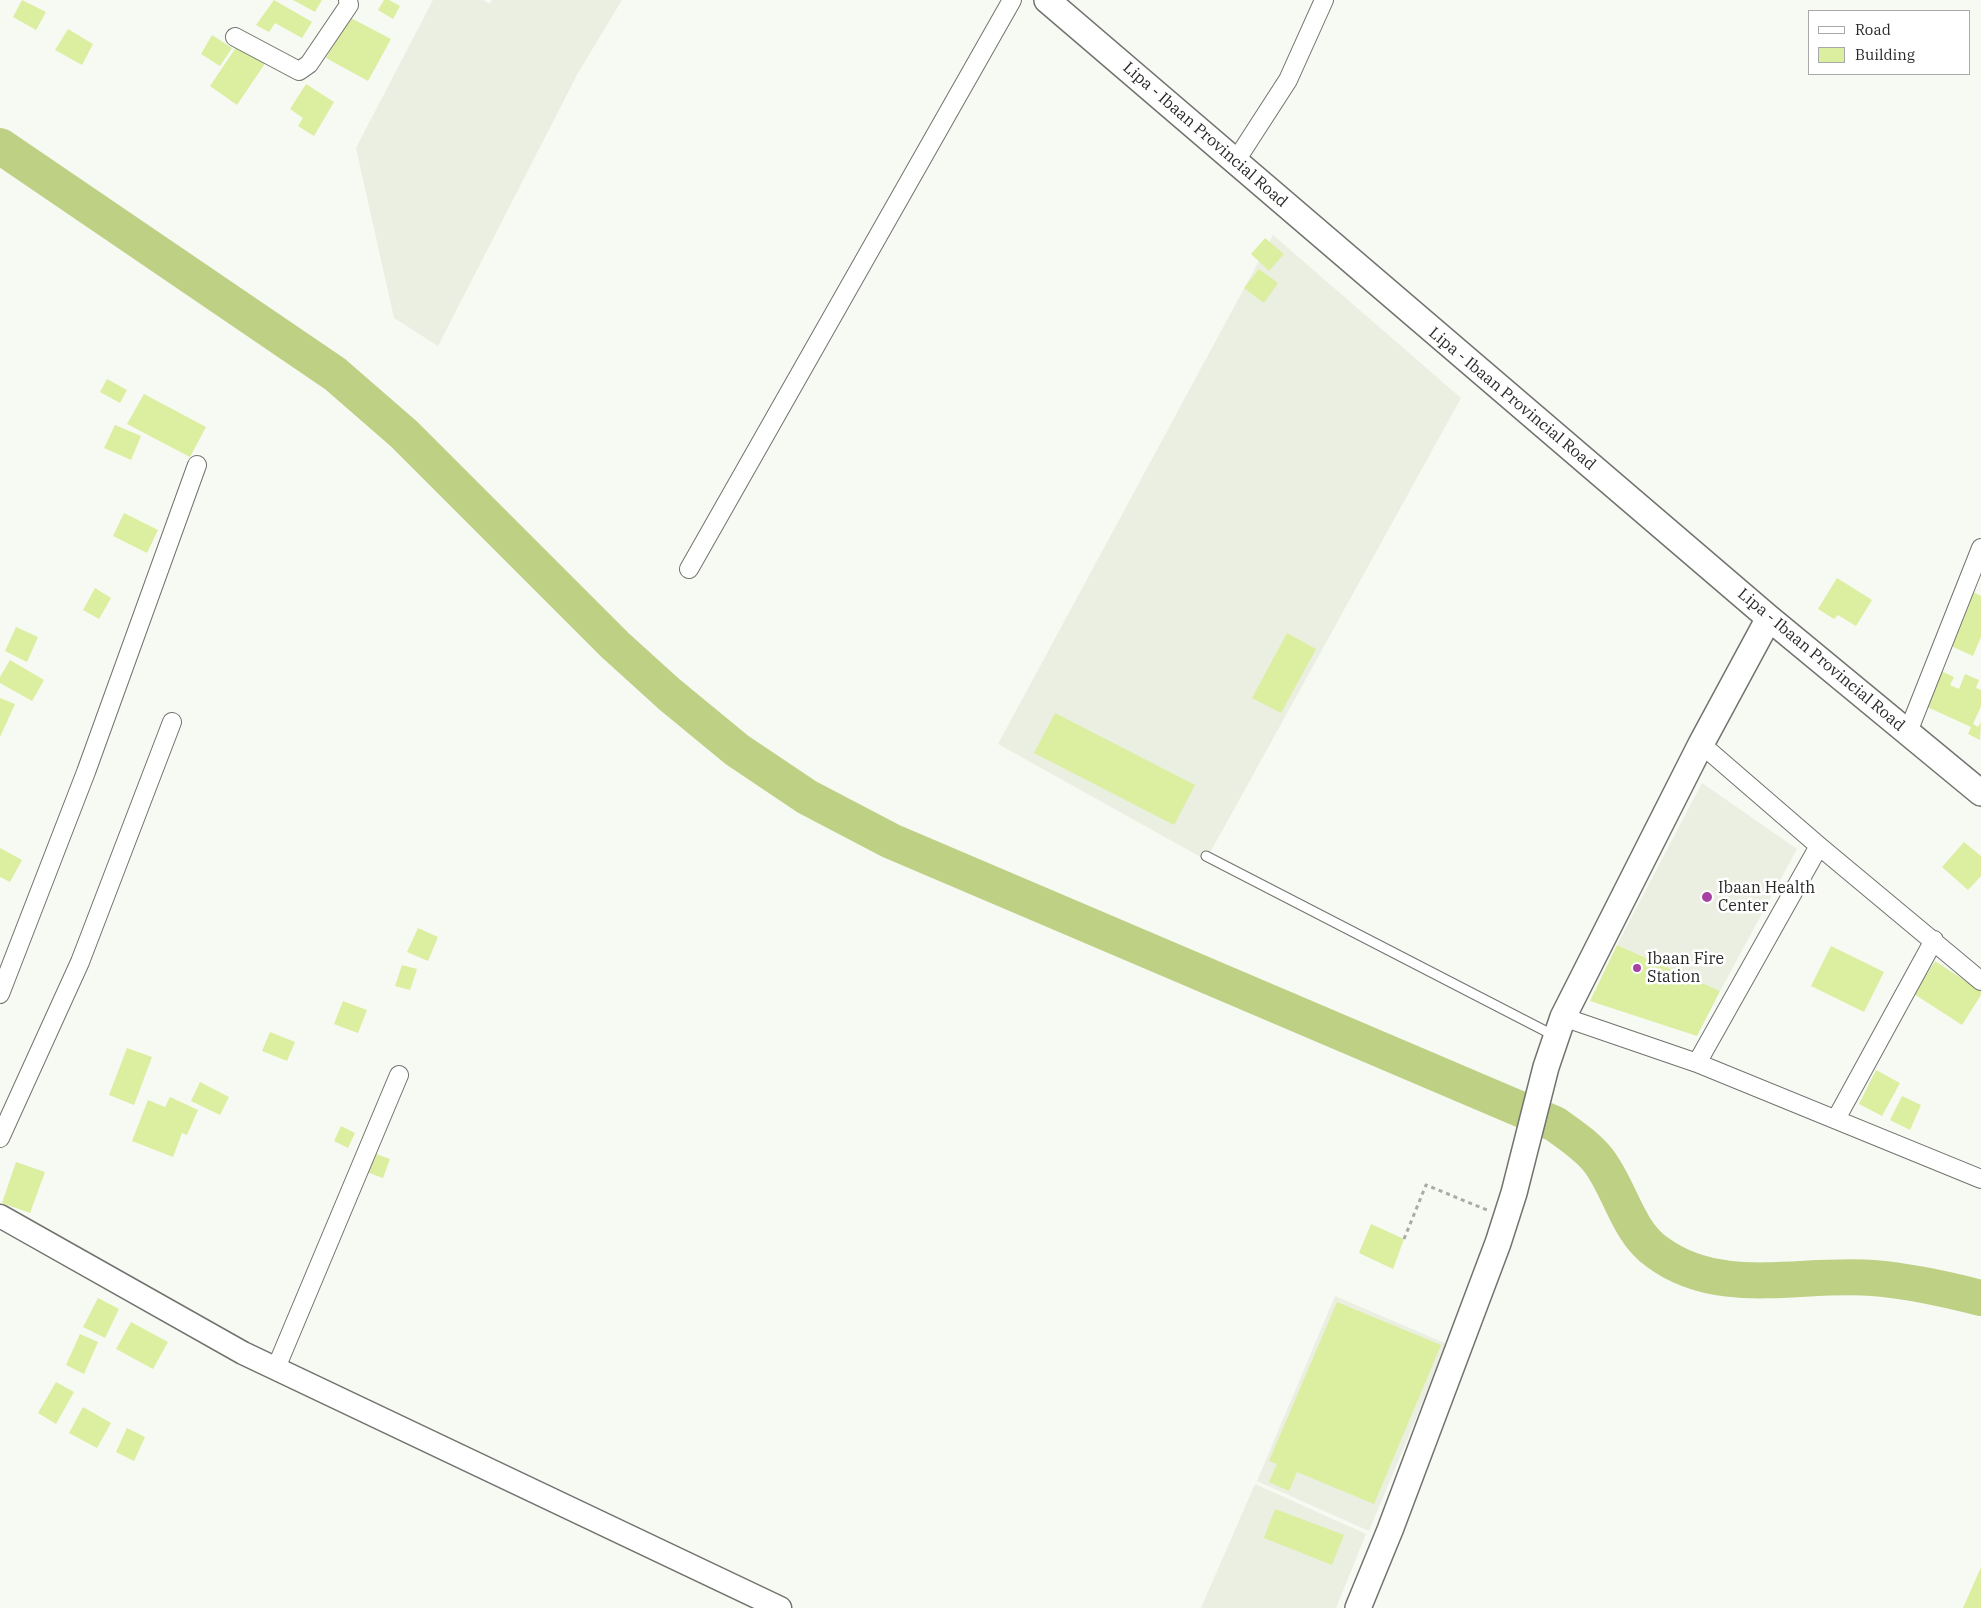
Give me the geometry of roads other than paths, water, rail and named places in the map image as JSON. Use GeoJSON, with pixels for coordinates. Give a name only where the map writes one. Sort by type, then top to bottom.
{"type":"FeatureCollection","features":[{"type":"Feature","properties":{"kind":"main road","name":"Lipa - Ibaan Provincial Road"},"geometry":{"type":"LineString","coordinates":[[1048,0],[1769,618],[1981,793]]}},
{"type":"Feature","properties":{"kind":"main road"},"geometry":{"type":"LineString","coordinates":[[1358,1608],[1393,1521],[1506,1218],[1559,1027],[1701,744],[1769,618]]}},
{"type":"Feature","properties":{"kind":"street"},"geometry":{"type":"LineString","coordinates":[[235,38],[298,71],[308,64],[349,5],[348,0]]}},
{"type":"Feature","properties":{"kind":"street"},"geometry":{"type":"LineString","coordinates":[[688,569],[1012,0]]}},
{"type":"Feature","properties":{"kind":"street"},"geometry":{"type":"LineString","coordinates":[[1235,162],[1288,80],[1324,0]]}},
{"type":"Feature","properties":{"kind":"street"},"geometry":{"type":"LineString","coordinates":[[0,994],[86,772],[197,465]]}},
{"type":"Feature","properties":{"kind":"street"},"geometry":{"type":"LineString","coordinates":[[1908,732],[1981,548]]}},
{"type":"Feature","properties":{"kind":"street"},"geometry":{"type":"LineString","coordinates":[[0,1138],[80,962],[172,722]]}},
{"type":"Feature","properties":{"kind":"street"},"geometry":{"type":"LineString","coordinates":[[1701,744],[1819,846],[1981,981]]}},
{"type":"Feature","properties":{"kind":"street"},"geometry":{"type":"LineString","coordinates":[[1697,1063],[1819,846]]}},
{"type":"Feature","properties":{"kind":"street"},"geometry":{"type":"LineString","coordinates":[[1836,1119],[1934,940]]}},
{"type":"Feature","properties":{"kind":"street"},"geometry":{"type":"LineString","coordinates":[[1559,1027],[1697,1063],[1981,1179]]}},
{"type":"Feature","properties":{"kind":"street"},"geometry":{"type":"LineString","coordinates":[[276,1368],[399,1075]]}},
{"type":"Feature","properties":{"kind":"street"},"geometry":{"type":"LineString","coordinates":[[0,1216],[243,1353],[780,1608]]}},
{"type":"Feature","properties":{"kind":"lane"},"geometry":{"type":"LineString","coordinates":[[1206,856],[1559,1027]]}},
{"type":"Feature","properties":{"kind":"waterway"},"geometry":{"type":"LineString","coordinates":[[0,146],[335,374],[404,434],[615,645],[669,694],[737,750],[807,797],[891,841],[1555,1124],[1583,1145],[1598,1160],[1606,1171],[1638,1233],[1657,1252],[1681,1266],[1707,1275],[1734,1279],[1846,1277],[1887,1279],[1981,1298]]}},
{"type":"Feature","properties":{"kind":"place","name":"Ibaan Health Center"},"geometry":{"type":"Point","coordinates":[1707,897]}},
{"type":"Feature","properties":{"kind":"place","name":"Ibaan Fire Station"},"geometry":{"type":"Point","coordinates":[1637,968]}}]}
